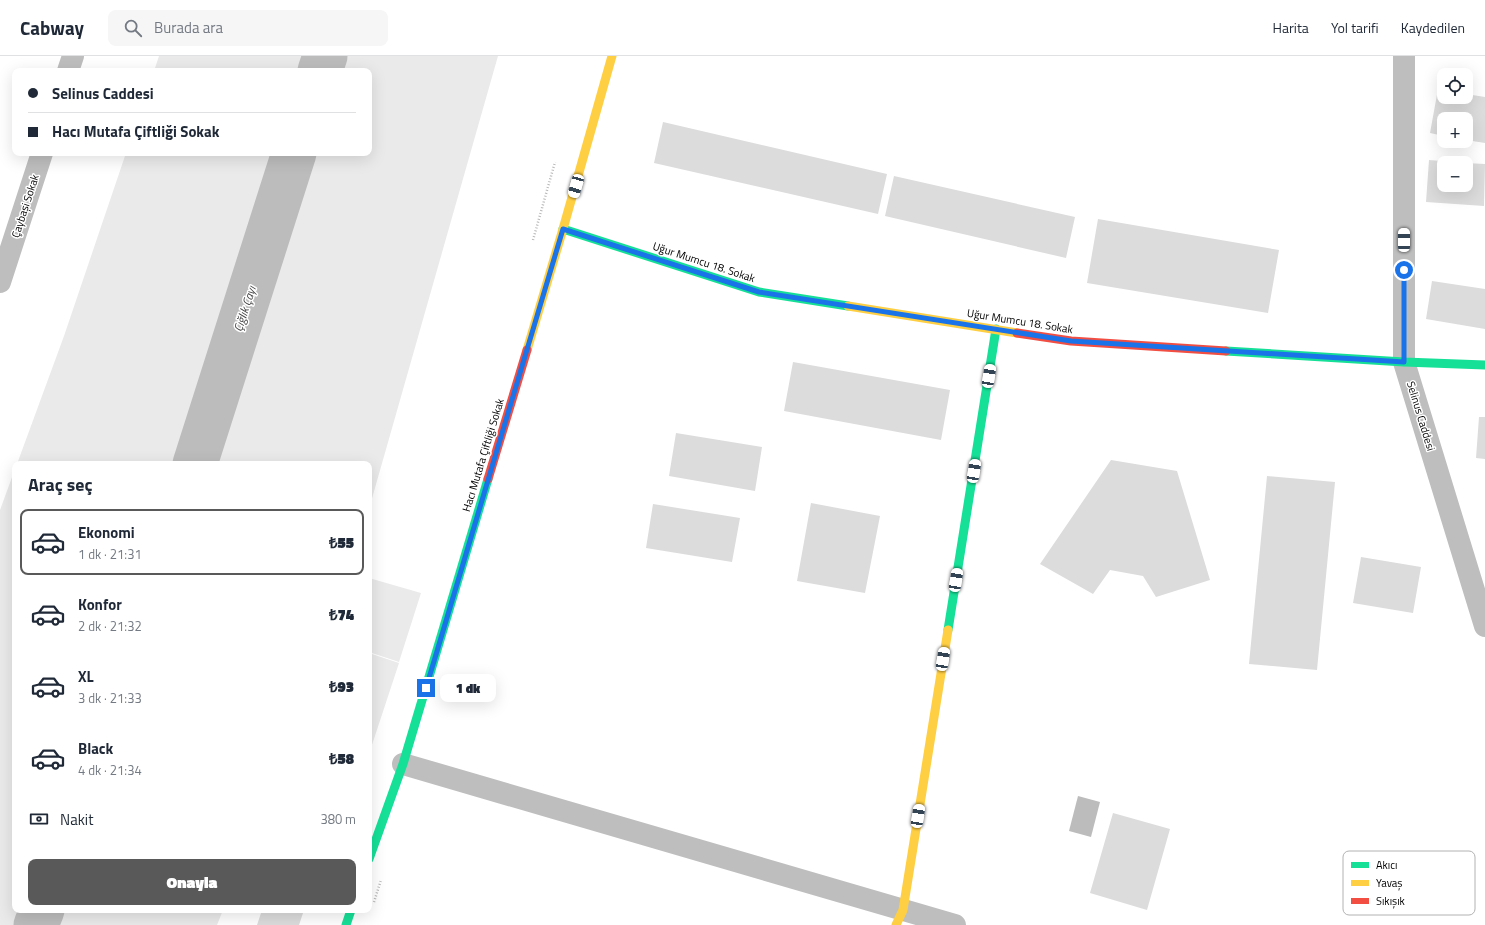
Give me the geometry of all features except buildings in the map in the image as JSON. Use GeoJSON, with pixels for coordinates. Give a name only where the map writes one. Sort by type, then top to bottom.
{"type":"FeatureCollection","features":[{"type":"Feature","properties":{"kind":"street"},"geometry":{"type":"LineString","coordinates":[[69,68],[73,56]]}},
{"type":"Feature","properties":{"kind":"street","name":"Hacı Mutafa Çiftliği Sokak"},"geometry":{"type":"LineString","coordinates":[[372,851],[403,764],[563,229],[612,56]]}},
{"type":"Feature","properties":{"kind":"street","name":"Selinus Caddesi"},"geometry":{"type":"LineString","coordinates":[[1404,56],[1404,362],[1485,626]]}},
{"type":"Feature","properties":{"kind":"street","name":"Çaybaşi Sokak"},"geometry":{"type":"LineString","coordinates":[[0,282],[41,156]]}},
{"type":"Feature","properties":{"kind":"street","name":"Uğur Mumcu 18. Sokak"},"geometry":{"type":"LineString","coordinates":[[563,229],[759,292],[1071,341],[1404,362],[1485,365]]}},
{"type":"Feature","properties":{"kind":"street"},"geometry":{"type":"LineString","coordinates":[[899,917],[996,329]]}},
{"type":"Feature","properties":{"kind":"street"},"geometry":{"type":"LineString","coordinates":[[403,764],[899,917],[955,925]]}},
{"type":"Feature","properties":{"kind":"street"},"geometry":{"type":"LineString","coordinates":[[346,925],[350,913]]}},
{"type":"Feature","properties":{"kind":"shaded area"},"geometry":{"type":"Polygon","coordinates":[[[159,56],[498,56],[372,498],[372,461],[18,461],[64,336],[125,156],[372,156],[372,68],[155,68],[159,56]]]}},
{"type":"Feature","properties":{"kind":"shaded area"},"geometry":{"type":"Polygon","coordinates":[[[12,477],[12,913],[222,913],[217,925],[0,925],[0,510],[12,477]]]}},
{"type":"Feature","properties":{"kind":"shaded area"},"geometry":{"type":"Polygon","coordinates":[[[372,579],[421,593],[399,662],[372,653],[372,579]]]}},
{"type":"Feature","properties":{"kind":"shaded area"},"geometry":{"type":"Polygon","coordinates":[[[372,654],[399,663],[372,745],[372,654]]]}},
{"type":"Feature","properties":{"kind":"shaded area"},"geometry":{"type":"Polygon","coordinates":[[[1078,796],[1100,802],[1091,837],[1069,831],[1078,796]]]}},
{"type":"Feature","properties":{"kind":"waterway","name":"Çığlık Çayı"},"geometry":{"type":"LineString","coordinates":[[321,68],[325,56]]}},
{"type":"Feature","properties":{"kind":"waterway","name":"Çığlık Çayı"},"geometry":{"type":"LineString","coordinates":[[196,461],[293,156]]}},
{"type":"Feature","properties":{"kind":"waterway","name":"Çığlık Çayı"},"geometry":{"type":"LineString","coordinates":[[36,925],[41,913]]}},
{"type":"Feature","properties":{"kind":"traffic: fast"},"geometry":{"type":"LineString","coordinates":[[563,229],[759,292],[848,306]]}},
{"type":"Feature","properties":{"kind":"traffic: fast"},"geometry":{"type":"LineString","coordinates":[[948,630],[996,329]]}},
{"type":"Feature","properties":{"kind":"traffic: fast"},"geometry":{"type":"LineString","coordinates":[[1226,351],[1404,362],[1485,365]]}},
{"type":"Feature","properties":{"kind":"traffic: fast"},"geometry":{"type":"LineString","coordinates":[[372,851],[403,764],[488,479]]}},
{"type":"Feature","properties":{"kind":"traffic: fast"},"geometry":{"type":"LineString","coordinates":[[346,925],[350,913]]}},
{"type":"Feature","properties":{"kind":"traffic: slow"},"geometry":{"type":"LineString","coordinates":[[527,350],[612,56]]}},
{"type":"Feature","properties":{"kind":"traffic: slow"},"geometry":{"type":"LineString","coordinates":[[848,306],[1017,333]]}},
{"type":"Feature","properties":{"kind":"traffic: slow"},"geometry":{"type":"LineString","coordinates":[[896,925],[903,910],[948,630]]}},
{"type":"Feature","properties":{"kind":"traffic: jam"},"geometry":{"type":"LineString","coordinates":[[1017,333],[1071,341],[1226,351]]}},
{"type":"Feature","properties":{"kind":"traffic: jam"},"geometry":{"type":"LineString","coordinates":[[488,479],[527,350]]}},
{"type":"Feature","properties":{"kind":"route"},"geometry":{"type":"LineString","coordinates":[[426,688],[563,229],[759,292],[1071,341],[1404,362],[1404,270]]}}]}
